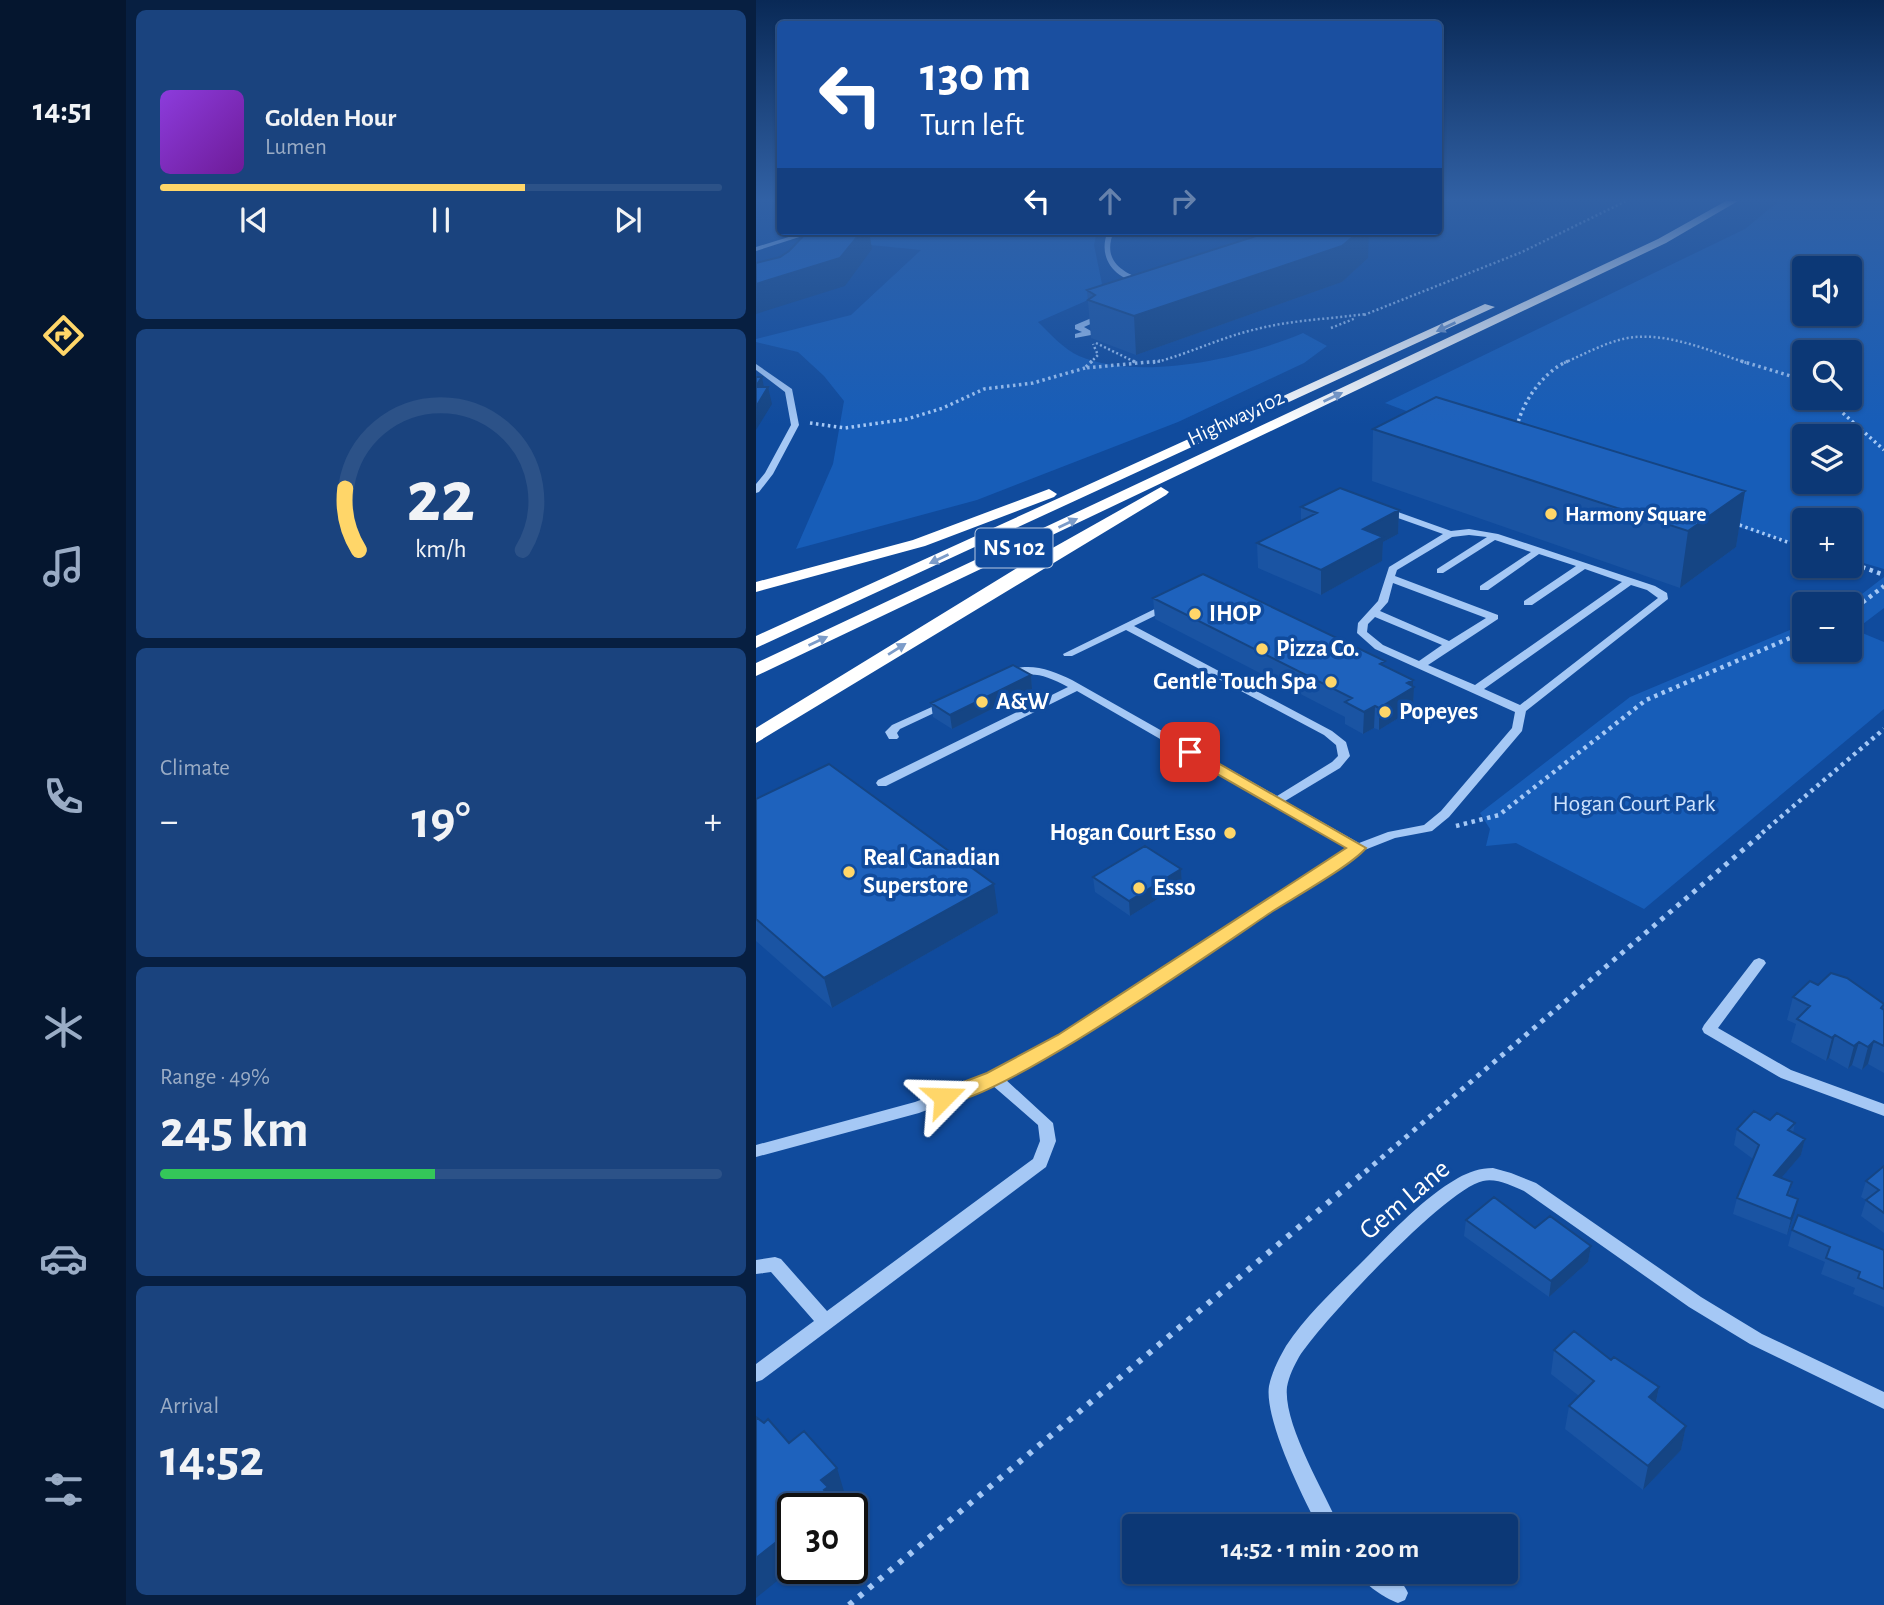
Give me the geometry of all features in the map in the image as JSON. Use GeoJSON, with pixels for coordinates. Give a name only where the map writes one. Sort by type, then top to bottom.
{"type":"FeatureCollection","features":[{"type":"Feature","properties":{"kind":"highway","name":"Highway 102"},"geometry":{"type":"LineString","coordinates":[[756,643],[1559,276]]}},
{"type":"Feature","properties":{"kind":"highway","name":"Highway 102"},"geometry":{"type":"LineString","coordinates":[[756,670],[1589,276]]}},
{"type":"Feature","properties":{"kind":"highway"},"geometry":{"type":"LineString","coordinates":[[756,587],[919,542],[1247,418]]}},
{"type":"Feature","properties":{"kind":"highway"},"geometry":{"type":"LineString","coordinates":[[756,737],[1012,579],[1271,427]]}},
{"type":"Feature","properties":{"kind":"street"},"geometry":{"type":"LineString","coordinates":[[1128,276],[1154,286]]}},
{"type":"Feature","properties":{"kind":"street"},"geometry":{"type":"LineString","coordinates":[[1078,337],[1088,333],[1078,329],[1082,324],[1108,315]]}},
{"type":"Feature","properties":{"kind":"street"},"geometry":{"type":"LineString","coordinates":[[756,366],[789,391],[795,425],[769,474],[756,490]]}},
{"type":"Feature","properties":{"kind":"street"},"geometry":{"type":"LineString","coordinates":[[770,386],[783,386]]}},
{"type":"Feature","properties":{"kind":"street"},"geometry":{"type":"LineString","coordinates":[[1377,508],[1450,534]]}},
{"type":"Feature","properties":{"kind":"street"},"geometry":{"type":"LineString","coordinates":[[756,1152],[919,1107],[994,1078],[1065,1040],[1358,848],[1392,835],[1428,828],[1454,806],[1518,729],[1521,710],[1663,599],[1663,595],[1658,592],[1629,581],[1494,537],[1469,532],[1450,534],[1392,569],[1383,602],[1363,622],[1362,633],[1368,641],[1521,710]]}},
{"type":"Feature","properties":{"kind":"street"},"geometry":{"type":"LineString","coordinates":[[1440,571],[1494,537]]}},
{"type":"Feature","properties":{"kind":"street"},"geometry":{"type":"LineString","coordinates":[[1484,587],[1538,551]]}},
{"type":"Feature","properties":{"kind":"street"},"geometry":{"type":"LineString","coordinates":[[1528,603],[1583,566]]}},
{"type":"Feature","properties":{"kind":"street"},"geometry":{"type":"LineString","coordinates":[[1390,578],[1493,617],[1420,665]]}},
{"type":"Feature","properties":{"kind":"street"},"geometry":{"type":"LineString","coordinates":[[1476,689],[1629,581]]}},
{"type":"Feature","properties":{"kind":"street"},"geometry":{"type":"LineString","coordinates":[[1373,612],[1450,645]]}},
{"type":"Feature","properties":{"kind":"street"},"geometry":{"type":"LineString","coordinates":[[1068,654],[1126,626],[1328,733],[1342,744],[1344,756],[1336,765],[1279,800]]}},
{"type":"Feature","properties":{"kind":"street"},"geometry":{"type":"LineString","coordinates":[[992,682],[1029,669],[1042,670],[1279,800],[1358,848]]}},
{"type":"Feature","properties":{"kind":"street"},"geometry":{"type":"LineString","coordinates":[[882,783],[1071,684]]}},
{"type":"Feature","properties":{"kind":"street"},"geometry":{"type":"LineString","coordinates":[[893,737],[891,732],[895,727],[956,699]]}},
{"type":"Feature","properties":{"kind":"street"},"geometry":{"type":"LineString","coordinates":[[756,1374],[1040,1163],[1048,1141],[1045,1123],[994,1078]]}},
{"type":"Feature","properties":{"kind":"street","name":"Gem Lane"},"geometry":{"type":"LineString","coordinates":[[1324,1514],[1280,1413],[1278,1390],[1284,1367],[1303,1338],[1359,1276],[1432,1206],[1454,1188],[1478,1175],[1505,1176],[1530,1187],[1696,1302],[1756,1339],[1884,1401]]}},
{"type":"Feature","properties":{"kind":"street"},"geometry":{"type":"LineString","coordinates":[[756,1267],[775,1264],[825,1322]]}},
{"type":"Feature","properties":{"kind":"street"},"geometry":{"type":"LineString","coordinates":[[1385,1584],[1398,1593]]}},
{"type":"Feature","properties":{"kind":"lane"},"geometry":{"type":"LineString","coordinates":[[1126,626],[1179,600]]}},
{"type":"Feature","properties":{"kind":"lane"},"geometry":{"type":"LineString","coordinates":[[1759,963],[1709,1029],[1786,1074],[1884,1111]]}},
{"type":"Feature","properties":{"kind":"path"},"geometry":{"type":"LineString","coordinates":[[1331,328],[1462,276]]}},
{"type":"Feature","properties":{"kind":"path"},"geometry":{"type":"LineString","coordinates":[[794,418],[822,427],[864,426],[943,408],[984,389],[1034,383],[1085,368],[1151,363],[1191,353],[1221,339],[1259,328],[1366,314]]}},
{"type":"Feature","properties":{"kind":"path"},"geometry":{"type":"LineString","coordinates":[[1520,438],[1516,426],[1520,412],[1553,367],[1613,340],[1643,337],[1680,342],[1792,376]]}},
{"type":"Feature","properties":{"kind":"path"},"geometry":{"type":"LineString","coordinates":[[1085,368],[1098,355],[1090,341],[1128,356],[1136,363]]}},
{"type":"Feature","properties":{"kind":"path"},"geometry":{"type":"LineString","coordinates":[[1839,410],[1884,450]]}},
{"type":"Feature","properties":{"kind":"path"},"geometry":{"type":"LineString","coordinates":[[1728,521],[1792,544]]}},
{"type":"Feature","properties":{"kind":"path"},"geometry":{"type":"LineString","coordinates":[[1862,567],[1884,575]]}},
{"type":"Feature","properties":{"kind":"path"},"geometry":{"type":"LineString","coordinates":[[1862,603],[1884,586]]}},
{"type":"Feature","properties":{"kind":"path"},"geometry":{"type":"LineString","coordinates":[[1428,828],[1483,822],[1499,815],[1634,707],[1660,693],[1792,637]]}},
{"type":"Feature","properties":{"kind":"path"},"geometry":{"type":"LineString","coordinates":[[849,1605],[1183,1327],[1884,729]]}},
{"type":"Feature","properties":{"kind":"green space"},"geometry":{"type":"Polygon","coordinates":[[[893,276],[1100,276],[1102,284],[1088,300],[1038,322],[1074,353],[1104,364],[1161,367],[1192,364],[1252,351],[1303,333],[1327,346],[1304,363],[1178,422],[977,500],[796,549],[833,464],[844,401],[824,376],[798,352],[756,342],[756,339],[851,315],[893,276]]]}},
{"type":"Feature","properties":{"kind":"green space"},"geometry":{"type":"Polygon","coordinates":[[[1648,276],[1792,276],[1792,326],[1862,326],[1862,276],[1884,276],[1884,569],[1862,563],[1862,508],[1792,508],[1792,543],[1650,502],[1385,403],[1648,276]]]}},
{"type":"Feature","properties":{"kind":"green space","name":"Hogan Court Park"},"geometry":{"type":"Polygon","coordinates":[[[1884,577],[1884,608],[1862,625],[1862,594],[1884,577]]]}},
{"type":"Feature","properties":{"kind":"green space","name":"Hogan Court Park"},"geometry":{"type":"Polygon","coordinates":[[[1792,629],[1792,662],[1862,662],[1862,633],[1884,642],[1884,709],[1644,909],[1516,843],[1486,846],[1490,829],[1480,813],[1630,697],[1792,629]]]}},
{"type":"Feature","properties":{"kind":"building"},"geometry":{"type":"Polygon","coordinates":[[[756,276],[782,276],[756,284],[756,276]]]}},
{"type":"Feature","properties":{"kind":"building"},"geometry":{"type":"Polygon","coordinates":[[[1131,276],[1253,276],[1134,316],[1088,300],[1095,295],[1087,290],[1131,276]]]}},
{"type":"Feature","properties":{"kind":"building"},"geometry":{"type":"Polygon","coordinates":[[[756,387],[768,387],[756,407],[756,387]]]}},
{"type":"Feature","properties":{"kind":"building"},"geometry":{"type":"Polygon","coordinates":[[[1436,397],[1745,491],[1688,531],[1373,429],[1436,397]]]}},
{"type":"Feature","properties":{"kind":"building"},"geometry":{"type":"Polygon","coordinates":[[[1340,488],[1399,510],[1363,529],[1383,537],[1321,570],[1257,543],[1317,513],[1301,507],[1340,488]]]}},
{"type":"Feature","properties":{"kind":"building"},"geometry":{"type":"Polygon","coordinates":[[[1203,574],[1385,661],[1380,664],[1413,680],[1407,683],[1414,687],[1379,708],[1375,706],[1364,712],[1345,702],[1352,698],[1153,598],[1203,574]]]}},
{"type":"Feature","properties":{"kind":"building"},"geometry":{"type":"Polygon","coordinates":[[[1013,665],[1031,675],[950,715],[931,703],[1013,665]]]}},
{"type":"Feature","properties":{"kind":"building","name":"Real Canadian Superstore"},"geometry":{"type":"Polygon","coordinates":[[[829,764],[994,884],[824,978],[756,919],[756,799],[829,764]]]}},
{"type":"Feature","properties":{"kind":"building"},"geometry":{"type":"Polygon","coordinates":[[[1145,846],[1181,869],[1129,901],[1093,877],[1145,846]]]}},
{"type":"Feature","properties":{"kind":"building"},"geometry":{"type":"Polygon","coordinates":[[[1831,973],[1847,978],[1884,1004],[1881,1008],[1884,1010],[1884,1046],[1874,1041],[1868,1047],[1859,1042],[1854,1046],[1835,1035],[1832,1038],[1797,1019],[1810,1006],[1793,997],[1810,981],[1818,985],[1831,973]]]}},
{"type":"Feature","properties":{"kind":"building"},"geometry":{"type":"Polygon","coordinates":[[[1754,1111],[1770,1120],[1777,1113],[1795,1123],[1788,1130],[1805,1139],[1774,1175],[1792,1182],[1787,1195],[1798,1199],[1791,1219],[1737,1198],[1759,1145],[1737,1129],[1754,1111]]]}},
{"type":"Feature","properties":{"kind":"building"},"geometry":{"type":"Polygon","coordinates":[[[1884,1166],[1884,1213],[1866,1200],[1879,1190],[1866,1181],[1884,1166]]]}},
{"type":"Feature","properties":{"kind":"building"},"geometry":{"type":"Polygon","coordinates":[[[1494,1197],[1535,1228],[1550,1216],[1591,1246],[1551,1281],[1466,1220],[1494,1197]]]}},
{"type":"Feature","properties":{"kind":"building"},"geometry":{"type":"Polygon","coordinates":[[[1798,1215],[1884,1250],[1884,1289],[1858,1278],[1860,1272],[1826,1258],[1830,1247],[1792,1230],[1798,1215]]]}},
{"type":"Feature","properties":{"kind":"building"},"geometry":{"type":"Polygon","coordinates":[[[1574,1331],[1611,1360],[1614,1357],[1659,1387],[1649,1397],[1686,1426],[1648,1466],[1569,1406],[1594,1381],[1554,1350],[1574,1331]]]}},
{"type":"Feature","properties":{"kind":"building"},"geometry":{"type":"Polygon","coordinates":[[[756,1417],[764,1423],[768,1419],[789,1443],[804,1431],[837,1468],[821,1480],[828,1487],[824,1490],[827,1493],[777,1493],[777,1542],[756,1558],[756,1417]]]}},
{"type":"Feature","properties":{"kind":"place","name":"Harmony Square"},"geometry":{"type":"Point","coordinates":[1551,514]}},
{"type":"Feature","properties":{"kind":"place","name":"IHOP"},"geometry":{"type":"Point","coordinates":[1195,614]}},
{"type":"Feature","properties":{"kind":"place","name":"Pizza Co."},"geometry":{"type":"Point","coordinates":[1262,649]}},
{"type":"Feature","properties":{"kind":"place","name":"Gentle Touch Spa"},"geometry":{"type":"Point","coordinates":[1331,682]}},
{"type":"Feature","properties":{"kind":"place","name":"A&W"},"geometry":{"type":"Point","coordinates":[982,702]}},
{"type":"Feature","properties":{"kind":"place","name":"Popeyes"},"geometry":{"type":"Point","coordinates":[1385,712]}},
{"type":"Feature","properties":{"kind":"place","name":"Hogan Court Esso"},"geometry":{"type":"Point","coordinates":[1230,833]}},
{"type":"Feature","properties":{"kind":"place","name":"Real Canadian Superstore"},"geometry":{"type":"Point","coordinates":[849,872]}},
{"type":"Feature","properties":{"kind":"place","name":"Esso"},"geometry":{"type":"Point","coordinates":[1139,888]}},
{"type":"Feature","properties":{"kind":"route"},"geometry":{"type":"LineString","coordinates":[[944,1097],[994,1078],[1065,1040],[1358,848],[1279,800],[1190,752]]}}]}
